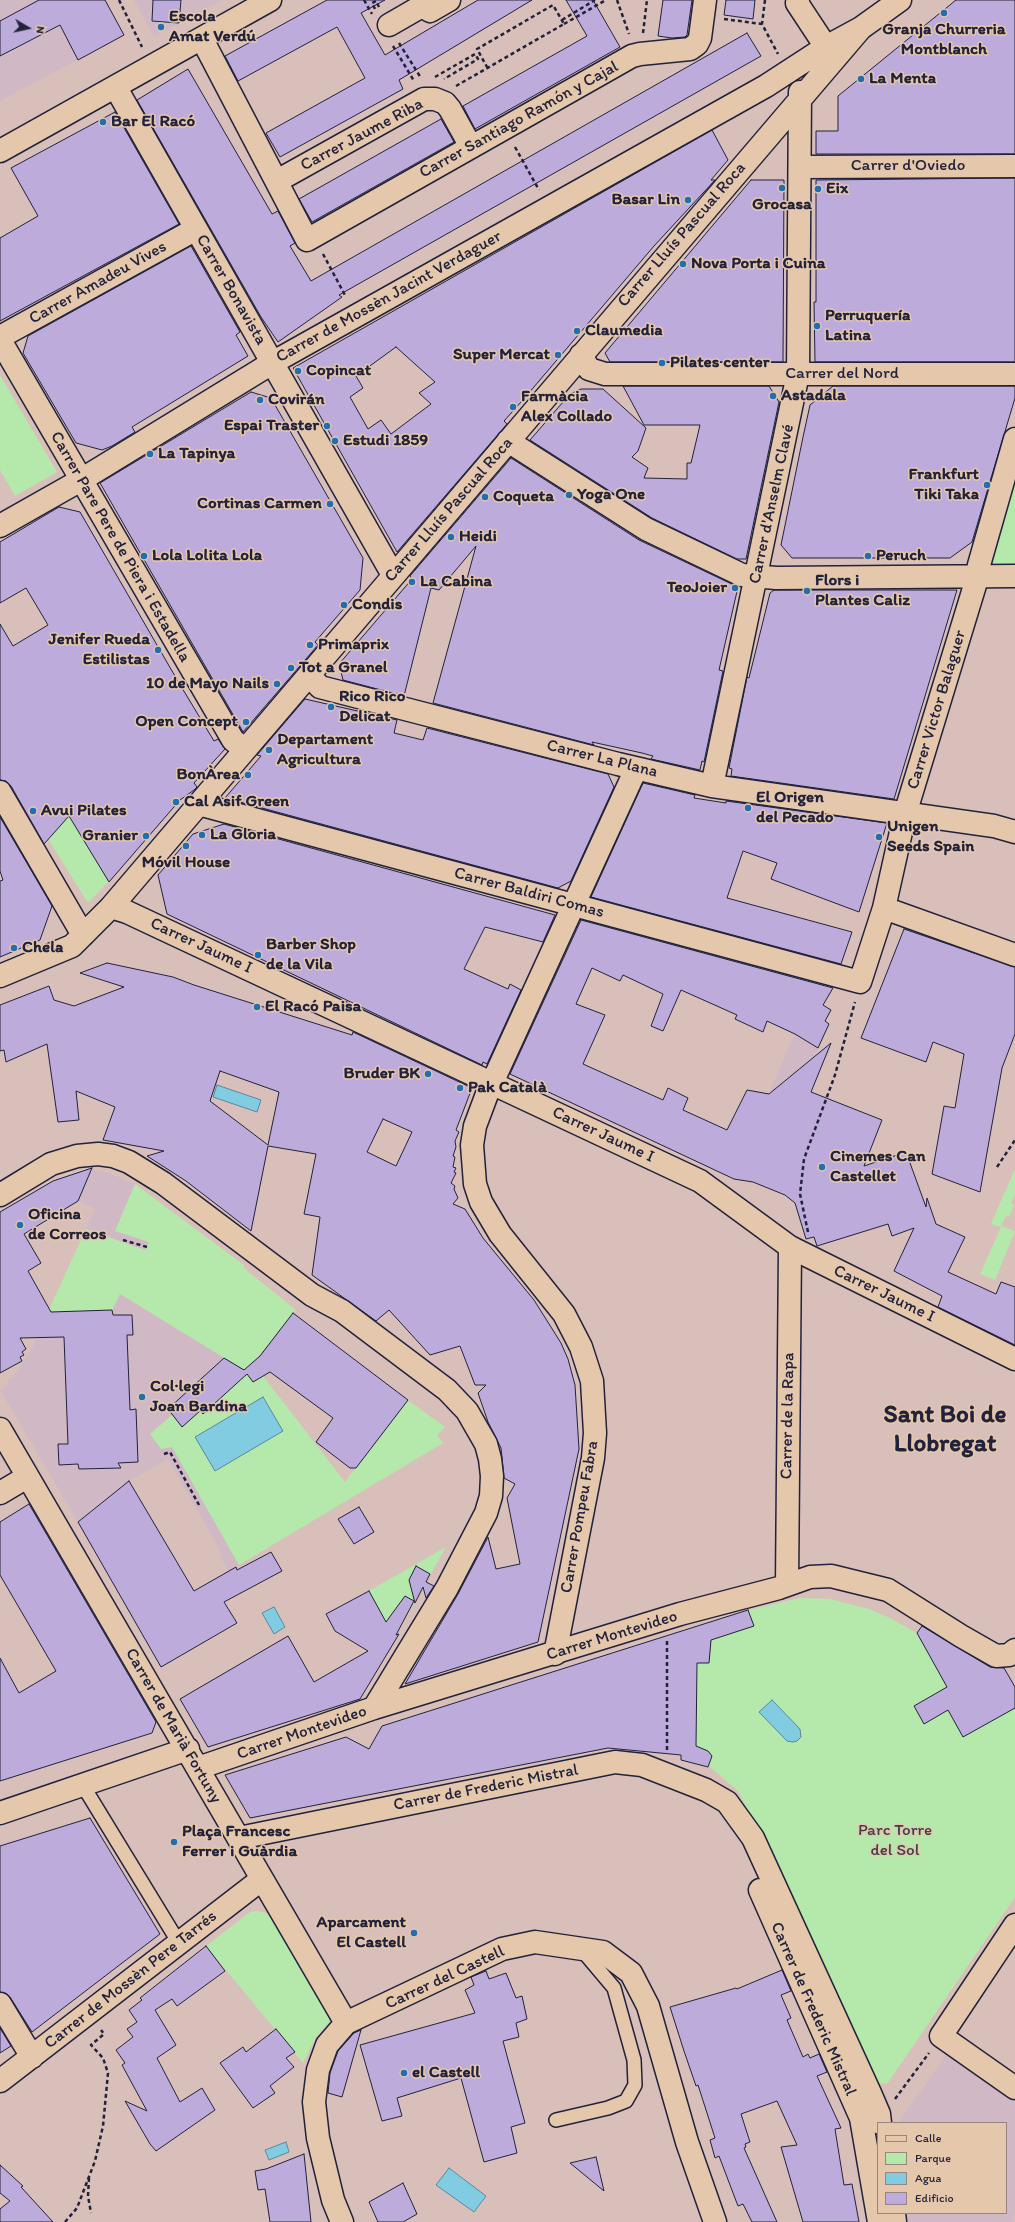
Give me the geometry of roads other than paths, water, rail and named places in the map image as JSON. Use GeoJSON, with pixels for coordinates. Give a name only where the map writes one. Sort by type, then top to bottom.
{"type":"FeatureCollection","features":[{"type":"Feature","properties":{"kind":"street"},"geometry":{"type":"LineString","coordinates":[[0,150],[113,89],[270,0]]}},
{"type":"Feature","properties":{"kind":"street"},"geometry":{"type":"LineString","coordinates":[[384,26],[422,6],[430,12],[449,0]]}},
{"type":"Feature","properties":{"kind":"street"},"geometry":{"type":"LineString","coordinates":[[798,0],[798,4],[826,47]]}},
{"type":"Feature","properties":{"kind":"street","name":"Carrer Lluís Pascual Roca"},"geometry":{"type":"LineString","coordinates":[[790,70],[826,47],[861,28],[900,0]]}},
{"type":"Feature","properties":{"kind":"street","name":"Carrer Santiago Ramón y Cajal"},"geometry":{"type":"LineString","coordinates":[[277,181],[307,240],[632,56],[690,49],[697,44],[700,38],[704,8]]}},
{"type":"Feature","properties":{"kind":"street","name":"Carrer Lluís Pascual Roca"},"geometry":{"type":"LineString","coordinates":[[0,976],[72,946],[111,907],[861,28]]}},
{"type":"Feature","properties":{"kind":"street"},"geometry":{"type":"LineString","coordinates":[[202,39],[277,181]]}},
{"type":"Feature","properties":{"kind":"street","name":"Carrer d'Anselm Clavé"},"geometry":{"type":"LineString","coordinates":[[712,786],[738,656],[757,577],[798,374],[801,167],[800,98],[790,70]]}},
{"type":"Feature","properties":{"kind":"street","name":"Carrer de Mossèn Jacint Verdaguer"},"geometry":{"type":"LineString","coordinates":[[0,526],[81,480],[272,363],[766,86],[790,70]]}},
{"type":"Feature","properties":{"kind":"street","name":"Carrer Jaume Riba"},"geometry":{"type":"LineString","coordinates":[[277,181],[424,99],[432,86],[450,109],[471,147]]}},
{"type":"Feature","properties":{"kind":"street","name":"Carrer Bonavista"},"geometry":{"type":"LineString","coordinates":[[113,89],[196,229],[393,575]]}},
{"type":"Feature","properties":{"kind":"street","name":"Carrer d'Oviedo"},"geometry":{"type":"LineString","coordinates":[[801,167],[1015,166]]}},
{"type":"Feature","properties":{"kind":"street","name":"Carrer Amadeu Vives"},"geometry":{"type":"LineString","coordinates":[[0,337],[196,229]]}},
{"type":"Feature","properties":{"kind":"street","name":"Carrer Pare Pere de Piera i Estadella"},"geometry":{"type":"LineString","coordinates":[[0,340],[233,740],[239,745],[246,747]]}},
{"type":"Feature","properties":{"kind":"street","name":"Carrer del Nord"},"geometry":{"type":"LineString","coordinates":[[581,355],[589,369],[605,374],[1015,374]]}},
{"type":"Feature","properties":{"kind":"street","name":"Carrer Victor Balaguer"},"geometry":{"type":"LineString","coordinates":[[860,982],[884,908],[905,814],[977,575],[1015,439]]}},
{"type":"Feature","properties":{"kind":"street"},"geometry":{"type":"LineString","coordinates":[[508,441],[646,529],[742,575],[757,577],[1015,576]]}},
{"type":"Feature","properties":{"kind":"street","name":"Carrer La Plana"},"geometry":{"type":"LineString","coordinates":[[309,675],[320,687],[636,769],[712,786],[994,826],[1015,832]]}},
{"type":"Feature","properties":{"kind":"street","name":"Carrer Pompeu Fabra"},"geometry":{"type":"LineString","coordinates":[[555,1654],[593,1458],[595,1433],[594,1400],[588,1366],[573,1329],[555,1302],[496,1229],[481,1202],[475,1184],[472,1152],[475,1126],[492,1082],[636,769]]}},
{"type":"Feature","properties":{"kind":"street"},"geometry":{"type":"LineString","coordinates":[[0,792],[83,935]]}},
{"type":"Feature","properties":{"kind":"street","name":"Carrer Baldiri Comas"},"geometry":{"type":"LineString","coordinates":[[198,804],[860,982]]}},
{"type":"Feature","properties":{"kind":"street","name":"Carrer Jaume I"},"geometry":{"type":"LineString","coordinates":[[111,907],[127,912],[492,1082],[700,1181],[790,1247],[1015,1359]]}},
{"type":"Feature","properties":{"kind":"street"},"geometry":{"type":"LineString","coordinates":[[884,908],[1015,955]]}},
{"type":"Feature","properties":{"kind":"street"},"geometry":{"type":"LineString","coordinates":[[0,1195],[51,1164],[78,1156],[98,1154],[113,1156],[129,1162],[153,1176],[312,1295],[342,1311],[446,1390],[459,1401],[476,1424],[486,1444],[492,1476],[491,1496],[479,1530],[440,1601],[388,1683],[374,1708]]}},
{"type":"Feature","properties":{"kind":"street","name":"Carrer de la Rapa"},"geometry":{"type":"LineString","coordinates":[[787,1585],[790,1247]]}},
{"type":"Feature","properties":{"kind":"street","name":"Carrer de Marià Fortuny"},"geometry":{"type":"LineString","coordinates":[[0,1429],[346,2024]]}},
{"type":"Feature","properties":{"kind":"street"},"geometry":{"type":"LineString","coordinates":[[0,1493],[27,1477]]}},
{"type":"Feature","properties":{"kind":"street","name":"Carrer Montevideo"},"geometry":{"type":"LineString","coordinates":[[193,1759],[374,1708],[666,1619],[787,1585],[810,1577],[831,1576],[888,1590],[960,1636],[996,1656],[1009,1655],[1015,1650]]}},
{"type":"Feature","properties":{"kind":"street"},"geometry":{"type":"LineString","coordinates":[[0,1813],[82,1784],[193,1759]]}},
{"type":"Feature","properties":{"kind":"street","name":"Carrer de Frederic Mistral"},"geometry":{"type":"LineString","coordinates":[[239,1838],[615,1762],[642,1765],[706,1790],[727,1802],[753,1838],[880,2118]]}},
{"type":"Feature","properties":{"kind":"street","name":"Carrer de Frederic Mistral"},"geometry":{"type":"LineString","coordinates":[[727,1802],[740,1844],[861,2118],[877,2210]]}},
{"type":"Feature","properties":{"kind":"street","name":"Carrer de Mossèn Pere Tarrés"},"geometry":{"type":"LineString","coordinates":[[0,2081],[262,1879]]}},
{"type":"Feature","properties":{"kind":"street"},"geometry":{"type":"LineString","coordinates":[[1015,1925],[941,2036],[1015,2088]]}},
{"type":"Feature","properties":{"kind":"street","name":"Carrer del Castell"},"geometry":{"type":"LineString","coordinates":[[342,2222],[333,2200],[318,2138],[314,2102],[318,2070],[327,2045],[346,2024],[502,1949],[535,1942],[602,1952],[631,1973],[648,2006],[687,2142],[715,2222]]}},
{"type":"Feature","properties":{"kind":"street"},"geometry":{"type":"LineString","coordinates":[[0,2004],[32,2057]]}},
{"type":"Feature","properties":{"kind":"lane"},"geometry":{"type":"LineString","coordinates":[[82,1784],[179,1943]]}},
{"type":"Feature","properties":{"kind":"lane"},"geometry":{"type":"LineString","coordinates":[[556,2120],[608,2108],[626,2101],[635,2085],[634,2060],[614,1988],[602,1970],[581,1948]]}},
{"type":"Feature","properties":{"kind":"water"},"geometry":{"type":"Polygon","coordinates":[[[217,1085],[261,1100],[257,1112],[213,1097],[217,1085]]]}},
{"type":"Feature","properties":{"kind":"water"},"geometry":{"type":"Polygon","coordinates":[[[263,1397],[283,1431],[215,1471],[195,1437],[263,1397]]]}},
{"type":"Feature","properties":{"kind":"water"},"geometry":{"type":"Polygon","coordinates":[[[274,1607],[285,1627],[274,1634],[262,1613],[274,1607]]]}},
{"type":"Feature","properties":{"kind":"water"},"geometry":{"type":"Polygon","coordinates":[[[772,1700],[800,1729],[801,1737],[797,1741],[787,1741],[759,1712],[772,1700]]]}},
{"type":"Feature","properties":{"kind":"water"},"geometry":{"type":"Polygon","coordinates":[[[286,2142],[289,2152],[269,2160],[265,2150],[286,2142]]]}},
{"type":"Feature","properties":{"kind":"water"},"geometry":{"type":"Polygon","coordinates":[[[449,2168],[486,2196],[474,2212],[436,2185],[449,2168]]]}},
{"type":"Feature","properties":{"kind":"place","name":"Granja Churreria Montblanch"},"geometry":{"type":"Point","coordinates":[944,13]}},
{"type":"Feature","properties":{"kind":"place","name":"Escola Amat Verdú"},"geometry":{"type":"Point","coordinates":[161,27]}},
{"type":"Feature","properties":{"kind":"place","name":"La Menta"},"geometry":{"type":"Point","coordinates":[861,79]}},
{"type":"Feature","properties":{"kind":"place","name":"Bar El Racó"},"geometry":{"type":"Point","coordinates":[103,122]}},
{"type":"Feature","properties":{"kind":"place","name":"Grocasa"},"geometry":{"type":"Point","coordinates":[782,188]}},
{"type":"Feature","properties":{"kind":"place","name":"Eix"},"geometry":{"type":"Point","coordinates":[818,189]}},
{"type":"Feature","properties":{"kind":"place","name":"Basar Lin"},"geometry":{"type":"Point","coordinates":[688,200]}},
{"type":"Feature","properties":{"kind":"place","name":"Nova Porta i Cuina"},"geometry":{"type":"Point","coordinates":[683,264]}},
{"type":"Feature","properties":{"kind":"place","name":"Perruquería Latina"},"geometry":{"type":"Point","coordinates":[817,326]}},
{"type":"Feature","properties":{"kind":"place","name":"Claumedia"},"geometry":{"type":"Point","coordinates":[577,331]}},
{"type":"Feature","properties":{"kind":"place","name":"Super Mercat"},"geometry":{"type":"Point","coordinates":[558,355]}},
{"type":"Feature","properties":{"kind":"place","name":"Pilates center"},"geometry":{"type":"Point","coordinates":[662,363]}},
{"type":"Feature","properties":{"kind":"place","name":"Copincat"},"geometry":{"type":"Point","coordinates":[298,371]}},
{"type":"Feature","properties":{"kind":"place","name":"Astadala"},"geometry":{"type":"Point","coordinates":[773,396]}},
{"type":"Feature","properties":{"kind":"place","name":"Covirán"},"geometry":{"type":"Point","coordinates":[260,400]}},
{"type":"Feature","properties":{"kind":"place","name":"Farmàcia Alex Collado"},"geometry":{"type":"Point","coordinates":[513,407]}},
{"type":"Feature","properties":{"kind":"place","name":"Espai Traster"},"geometry":{"type":"Point","coordinates":[327,426]}},
{"type":"Feature","properties":{"kind":"place","name":"Estudi 1859"},"geometry":{"type":"Point","coordinates":[335,441]}},
{"type":"Feature","properties":{"kind":"place","name":"La Tapinya"},"geometry":{"type":"Point","coordinates":[150,454]}},
{"type":"Feature","properties":{"kind":"place","name":"Frankfurt Tiki Taka"},"geometry":{"type":"Point","coordinates":[987,485]}},
{"type":"Feature","properties":{"kind":"place","name":"Yoga One"},"geometry":{"type":"Point","coordinates":[569,495]}},
{"type":"Feature","properties":{"kind":"place","name":"Coqueta"},"geometry":{"type":"Point","coordinates":[485,497]}},
{"type":"Feature","properties":{"kind":"place","name":"Cortinas Carmen"},"geometry":{"type":"Point","coordinates":[330,504]}},
{"type":"Feature","properties":{"kind":"place","name":"Heidi"},"geometry":{"type":"Point","coordinates":[451,537]}},
{"type":"Feature","properties":{"kind":"place","name":"Lola Lolita Lola"},"geometry":{"type":"Point","coordinates":[144,556]}},
{"type":"Feature","properties":{"kind":"place","name":"Peruch"},"geometry":{"type":"Point","coordinates":[868,556]}},
{"type":"Feature","properties":{"kind":"place","name":"La Cabina"},"geometry":{"type":"Point","coordinates":[412,582]}},
{"type":"Feature","properties":{"kind":"place","name":"TeoJoier"},"geometry":{"type":"Point","coordinates":[735,588]}},
{"type":"Feature","properties":{"kind":"place","name":"Flors i Plantes Caliz"},"geometry":{"type":"Point","coordinates":[807,591]}},
{"type":"Feature","properties":{"kind":"place","name":"Condis"},"geometry":{"type":"Point","coordinates":[344,605]}},
{"type":"Feature","properties":{"kind":"place","name":"Primaprix"},"geometry":{"type":"Point","coordinates":[310,645]}},
{"type":"Feature","properties":{"kind":"place","name":"Jenifer Rueda Estilistas"},"geometry":{"type":"Point","coordinates":[158,650]}},
{"type":"Feature","properties":{"kind":"place","name":"Tot a Granel"},"geometry":{"type":"Point","coordinates":[291,668]}},
{"type":"Feature","properties":{"kind":"place","name":"10 de Mayo Nails"},"geometry":{"type":"Point","coordinates":[277,684]}},
{"type":"Feature","properties":{"kind":"place","name":"Rico Rico Delicat"},"geometry":{"type":"Point","coordinates":[331,707]}},
{"type":"Feature","properties":{"kind":"place","name":"Open Concept"},"geometry":{"type":"Point","coordinates":[246,722]}},
{"type":"Feature","properties":{"kind":"place","name":"Departament Agricultura"},"geometry":{"type":"Point","coordinates":[269,750]}},
{"type":"Feature","properties":{"kind":"place","name":"BonÀrea"},"geometry":{"type":"Point","coordinates":[248,775]}},
{"type":"Feature","properties":{"kind":"place","name":"Cal Asif Green"},"geometry":{"type":"Point","coordinates":[176,802]}},
{"type":"Feature","properties":{"kind":"place","name":"El Origen del Pecado"},"geometry":{"type":"Point","coordinates":[748,808]}},
{"type":"Feature","properties":{"kind":"place","name":"Avui Pilates"},"geometry":{"type":"Point","coordinates":[33,811]}},
{"type":"Feature","properties":{"kind":"place","name":"La Gloria"},"geometry":{"type":"Point","coordinates":[202,835]}},
{"type":"Feature","properties":{"kind":"place","name":"Granier"},"geometry":{"type":"Point","coordinates":[146,836]}},
{"type":"Feature","properties":{"kind":"place","name":"Unigen Seeds Spain"},"geometry":{"type":"Point","coordinates":[879,837]}},
{"type":"Feature","properties":{"kind":"place","name":"Móvil House"},"geometry":{"type":"Point","coordinates":[186,846]}},
{"type":"Feature","properties":{"kind":"place","name":"Chela"},"geometry":{"type":"Point","coordinates":[14,948]}},
{"type":"Feature","properties":{"kind":"place","name":"Barber Shop de la Vila"},"geometry":{"type":"Point","coordinates":[258,955]}},
{"type":"Feature","properties":{"kind":"place","name":"El Racó Paisa"},"geometry":{"type":"Point","coordinates":[257,1007]}},
{"type":"Feature","properties":{"kind":"place","name":"Bruder BK"},"geometry":{"type":"Point","coordinates":[428,1074]}},
{"type":"Feature","properties":{"kind":"place","name":"Pak Català"},"geometry":{"type":"Point","coordinates":[460,1088]}},
{"type":"Feature","properties":{"kind":"place","name":"Cinemes Can Castellet"},"geometry":{"type":"Point","coordinates":[822,1167]}},
{"type":"Feature","properties":{"kind":"place","name":"Oficina de Correos"},"geometry":{"type":"Point","coordinates":[20,1225]}},
{"type":"Feature","properties":{"kind":"place","name":"Col·legi Joan Bardina"},"geometry":{"type":"Point","coordinates":[142,1397]}},
{"type":"Feature","properties":{"kind":"place","name":"Plaça Francesc Ferrer i Guàrdia"},"geometry":{"type":"Point","coordinates":[174,1842]}},
{"type":"Feature","properties":{"kind":"place","name":"Aparcament El Castell"},"geometry":{"type":"Point","coordinates":[414,1933]}},
{"type":"Feature","properties":{"kind":"place","name":"el Castell"},"geometry":{"type":"Point","coordinates":[404,2073]}},
{"type":"Feature","properties":{"kind":"district","name":"Sant Boi de Llobregat"},"geometry":{"type":"Point","coordinates":[945,1430]}},
{"type":"Feature","properties":{"kind":"park label","name":"Parc Torre del Sol"},"geometry":{"type":"Point","coordinates":[895,1841]}}]}
